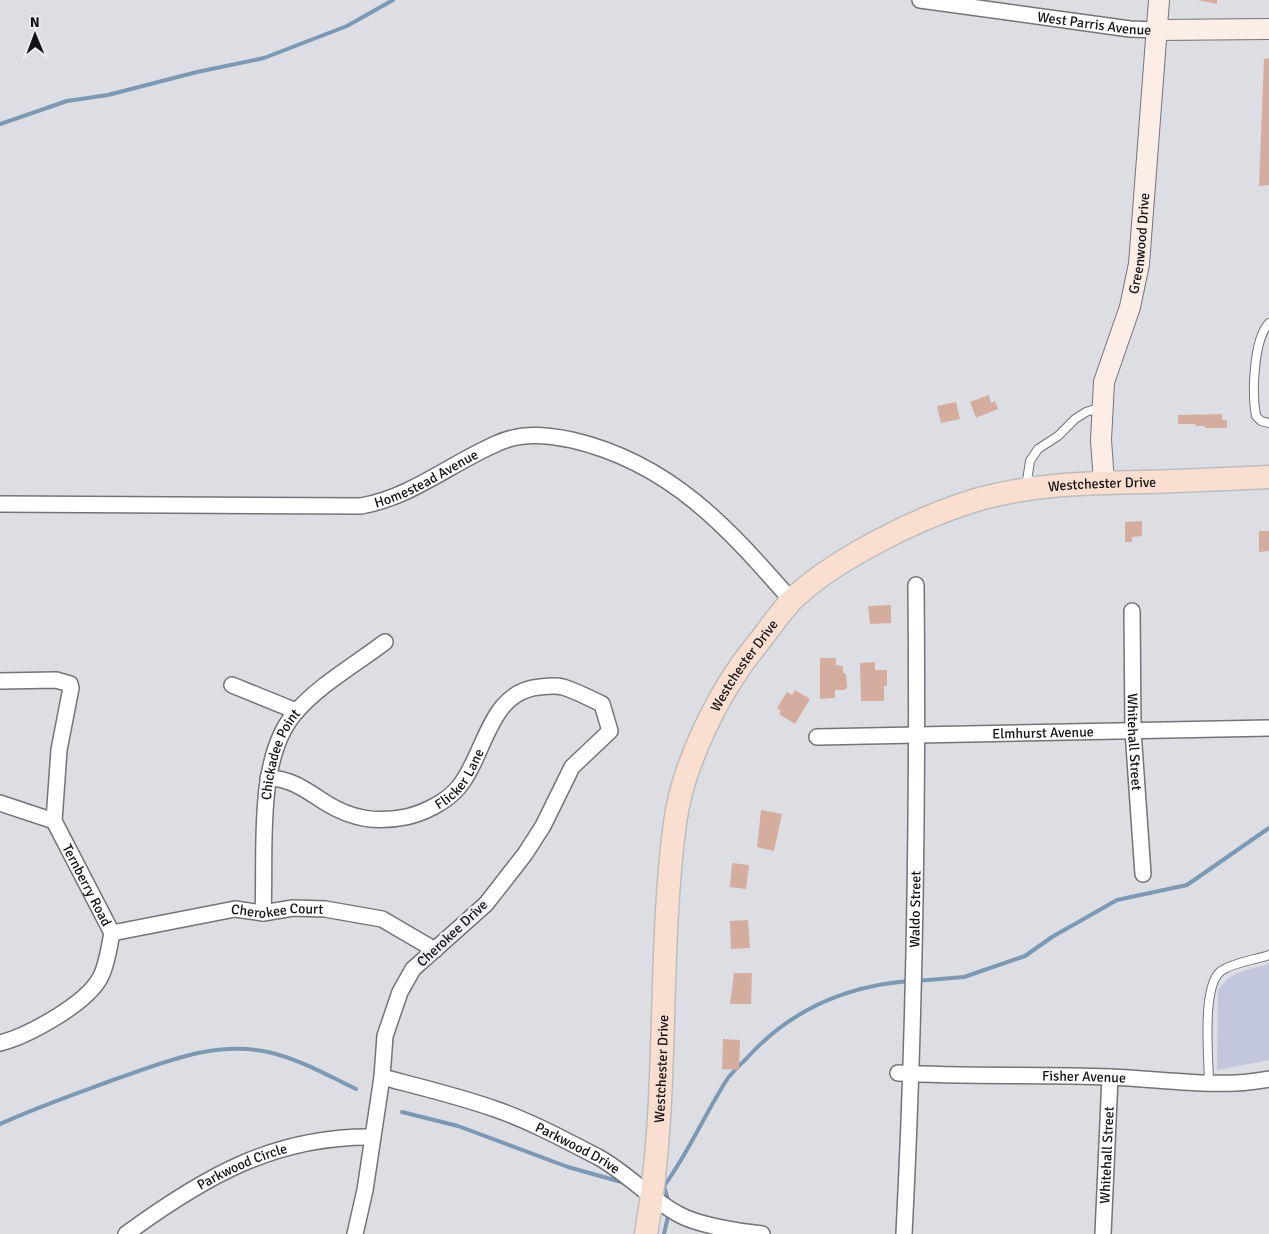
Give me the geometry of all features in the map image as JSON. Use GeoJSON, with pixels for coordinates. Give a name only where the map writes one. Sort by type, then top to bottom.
{"type":"FeatureCollection","features":[{"type":"Feature","properties":{"kind":"main road","name":"Westchester Drive"},"geometry":{"type":"LineString","coordinates":[[646,1234],[653,1196],[658,1141],[668,915],[675,820],[695,748],[736,670],[792,601],[845,561],[902,528],[978,500],[1026,489],[1104,482],[1269,477]]}},
{"type":"Feature","properties":{"kind":"street","name":"West Parris Avenue"},"geometry":{"type":"LineString","coordinates":[[920,0],[1130,29],[1269,29]]}},
{"type":"Feature","properties":{"kind":"street","name":"Greenwood Drive"},"geometry":{"type":"LineString","coordinates":[[1104,482],[1101,407],[1104,382],[1130,307],[1139,264],[1159,0]]}},
{"type":"Feature","properties":{"kind":"street","name":"Homestead Avenue"},"geometry":{"type":"LineString","coordinates":[[0,504],[361,506],[398,496],[499,442],[518,436],[559,437],[585,443],[634,461],[680,488],[717,520],[753,556],[792,601]]}},
{"type":"Feature","properties":{"kind":"street","name":"Waldo Street"},"geometry":{"type":"LineString","coordinates":[[904,1234],[905,1073],[918,733],[916,585]]}},
{"type":"Feature","properties":{"kind":"street","name":"Whitehall Street"},"geometry":{"type":"LineString","coordinates":[[1132,611],[1134,730],[1143,874]]}},
{"type":"Feature","properties":{"kind":"street","name":"Chickadee Point"},"geometry":{"type":"LineString","coordinates":[[263,912],[265,798],[268,778],[287,723],[296,711],[330,682],[385,642]]}},
{"type":"Feature","properties":{"kind":"street"},"geometry":{"type":"LineString","coordinates":[[0,681],[56,680],[70,684],[71,688],[59,750],[54,821],[0,803]]}},
{"type":"Feature","properties":{"kind":"street"},"geometry":{"type":"LineString","coordinates":[[232,685],[296,711]]}},
{"type":"Feature","properties":{"kind":"street","name":"Flicker Lane"},"geometry":{"type":"LineString","coordinates":[[268,778],[281,778],[303,788],[350,816],[370,821],[405,818],[424,812],[457,789],[466,776],[499,710],[517,692],[533,687],[562,687],[602,704],[609,725]]}},
{"type":"Feature","properties":{"kind":"street","name":"Cherokee Drive"},"geometry":{"type":"LineString","coordinates":[[355,1234],[365,1190],[382,1077],[385,1036],[394,1005],[413,969],[486,904],[525,854],[544,826],[572,767],[597,741],[606,736],[610,730],[609,725]]}},
{"type":"Feature","properties":{"kind":"street","name":"Elmhurst Avenue"},"geometry":{"type":"LineString","coordinates":[[817,737],[918,733],[1269,728]]}},
{"type":"Feature","properties":{"kind":"street","name":"Ternberry Road"},"geometry":{"type":"LineString","coordinates":[[0,1043],[17,1039],[40,1027],[90,992],[100,977],[112,933],[54,821]]}},
{"type":"Feature","properties":{"kind":"street","name":"Cherokee Court"},"geometry":{"type":"LineString","coordinates":[[112,933],[235,909],[263,912],[293,908],[325,909],[382,919],[435,950]]}},
{"type":"Feature","properties":{"kind":"street","name":"Fisher Avenue"},"geometry":{"type":"LineString","coordinates":[[905,1073],[1110,1077],[1209,1084],[1245,1083],[1269,1079]]}},
{"type":"Feature","properties":{"kind":"street","name":"Parkwood Drive"},"geometry":{"type":"LineString","coordinates":[[382,1077],[457,1097],[497,1110],[536,1127],[625,1173],[679,1215],[716,1226],[762,1234]]}},
{"type":"Feature","properties":{"kind":"street","name":"Whitehall Street"},"geometry":{"type":"LineString","coordinates":[[1102,1234],[1110,1077]]}},
{"type":"Feature","properties":{"kind":"street","name":"Parkwood Circle"},"geometry":{"type":"LineString","coordinates":[[126,1234],[151,1216],[219,1175],[257,1157],[312,1140],[372,1137]]}},
{"type":"Feature","properties":{"kind":"lane"},"geometry":{"type":"LineString","coordinates":[[1269,324],[1262,337],[1255,367],[1256,416],[1261,421],[1269,423]]}},
{"type":"Feature","properties":{"kind":"lane"},"geometry":{"type":"LineString","coordinates":[[1026,489],[1030,461],[1038,449],[1058,436],[1075,419],[1101,407]]}},
{"type":"Feature","properties":{"kind":"lane"},"geometry":{"type":"LineString","coordinates":[[1209,1084],[1209,999],[1212,984],[1221,971],[1269,955]]}},
{"type":"Feature","properties":{"kind":"shaded area"},"geometry":{"type":"Polygon","coordinates":[[[1269,964],[1269,1060],[1217,1070],[1218,992],[1222,985],[1233,975],[1269,964]]]}},
{"type":"Feature","properties":{"kind":"building"},"geometry":{"type":"Polygon","coordinates":[[[1197,0],[1217,0],[1217,4],[1197,0]]]}},
{"type":"Feature","properties":{"kind":"building"},"geometry":{"type":"Polygon","coordinates":[[[1269,58],[1269,185],[1259,186],[1264,59],[1269,58]]]}},
{"type":"Feature","properties":{"kind":"building"},"geometry":{"type":"Polygon","coordinates":[[[989,395],[991,403],[995,401],[998,409],[976,418],[970,402],[989,395]]]}},
{"type":"Feature","properties":{"kind":"building"},"geometry":{"type":"Polygon","coordinates":[[[956,402],[960,419],[941,423],[937,406],[956,402]]]}},
{"type":"Feature","properties":{"kind":"building"},"geometry":{"type":"Polygon","coordinates":[[[1222,414],[1222,420],[1227,420],[1227,428],[1205,428],[1205,426],[1196,426],[1195,424],[1178,424],[1178,415],[1222,414]]]}},
{"type":"Feature","properties":{"kind":"building"},"geometry":{"type":"Polygon","coordinates":[[[1142,521],[1142,536],[1132,537],[1132,542],[1125,542],[1125,522],[1142,521]]]}},
{"type":"Feature","properties":{"kind":"building"},"geometry":{"type":"Polygon","coordinates":[[[1259,531],[1269,531],[1269,551],[1259,552],[1259,531]]]}},
{"type":"Feature","properties":{"kind":"building"},"geometry":{"type":"Polygon","coordinates":[[[891,605],[891,623],[870,624],[868,606],[891,605]]]}},
{"type":"Feature","properties":{"kind":"building"},"geometry":{"type":"Polygon","coordinates":[[[820,658],[836,658],[836,665],[843,666],[843,673],[846,674],[847,688],[835,690],[835,698],[820,699],[820,658]]]}},
{"type":"Feature","properties":{"kind":"building"},"geometry":{"type":"Polygon","coordinates":[[[875,662],[875,670],[887,670],[887,686],[884,686],[884,701],[861,701],[860,663],[875,662]]]}},
{"type":"Feature","properties":{"kind":"building"},"geometry":{"type":"Polygon","coordinates":[[[795,690],[810,699],[795,724],[779,714],[781,711],[777,708],[787,692],[792,695],[795,690]]]}},
{"type":"Feature","properties":{"kind":"building"},"geometry":{"type":"Polygon","coordinates":[[[761,810],[782,814],[774,851],[757,847],[761,810]]]}},
{"type":"Feature","properties":{"kind":"building"},"geometry":{"type":"Polygon","coordinates":[[[732,863],[749,865],[746,889],[730,887],[732,863]]]}},
{"type":"Feature","properties":{"kind":"building"},"geometry":{"type":"Polygon","coordinates":[[[748,920],[750,948],[731,949],[730,921],[748,920]]]}},
{"type":"Feature","properties":{"kind":"building"},"geometry":{"type":"Polygon","coordinates":[[[734,973],[752,973],[751,1004],[730,1004],[734,973]]]}},
{"type":"Feature","properties":{"kind":"building"},"geometry":{"type":"Polygon","coordinates":[[[723,1039],[740,1040],[739,1070],[722,1069],[723,1039]]]}},
{"type":"Feature","properties":{"kind":"waterway"},"geometry":{"type":"LineString","coordinates":[[0,124],[67,101],[108,95],[197,72],[264,58],[347,26],[393,0]]}},
{"type":"Feature","properties":{"kind":"waterway"},"geometry":{"type":"LineString","coordinates":[[916,981],[964,977],[1025,956],[1052,937],[1117,900],[1187,885],[1269,828]]}},
{"type":"Feature","properties":{"kind":"waterway"},"geometry":{"type":"LineString","coordinates":[[664,1186],[681,1161],[728,1078],[763,1042],[781,1027],[800,1015],[841,995],[885,984],[909,981]]}},
{"type":"Feature","properties":{"kind":"waterway"},"geometry":{"type":"LineString","coordinates":[[0,1124],[56,1101],[151,1067],[189,1055],[228,1049],[248,1049],[279,1055],[313,1068],[356,1089]]}},
{"type":"Feature","properties":{"kind":"waterway"},"geometry":{"type":"LineString","coordinates":[[402,1112],[458,1126],[568,1167],[625,1183]]}},
{"type":"Feature","properties":{"kind":"waterway"},"geometry":{"type":"LineString","coordinates":[[664,1186],[669,1203]]}},
{"type":"Feature","properties":{"kind":"waterway"},"geometry":{"type":"LineString","coordinates":[[664,1234],[669,1212]]}}]}
